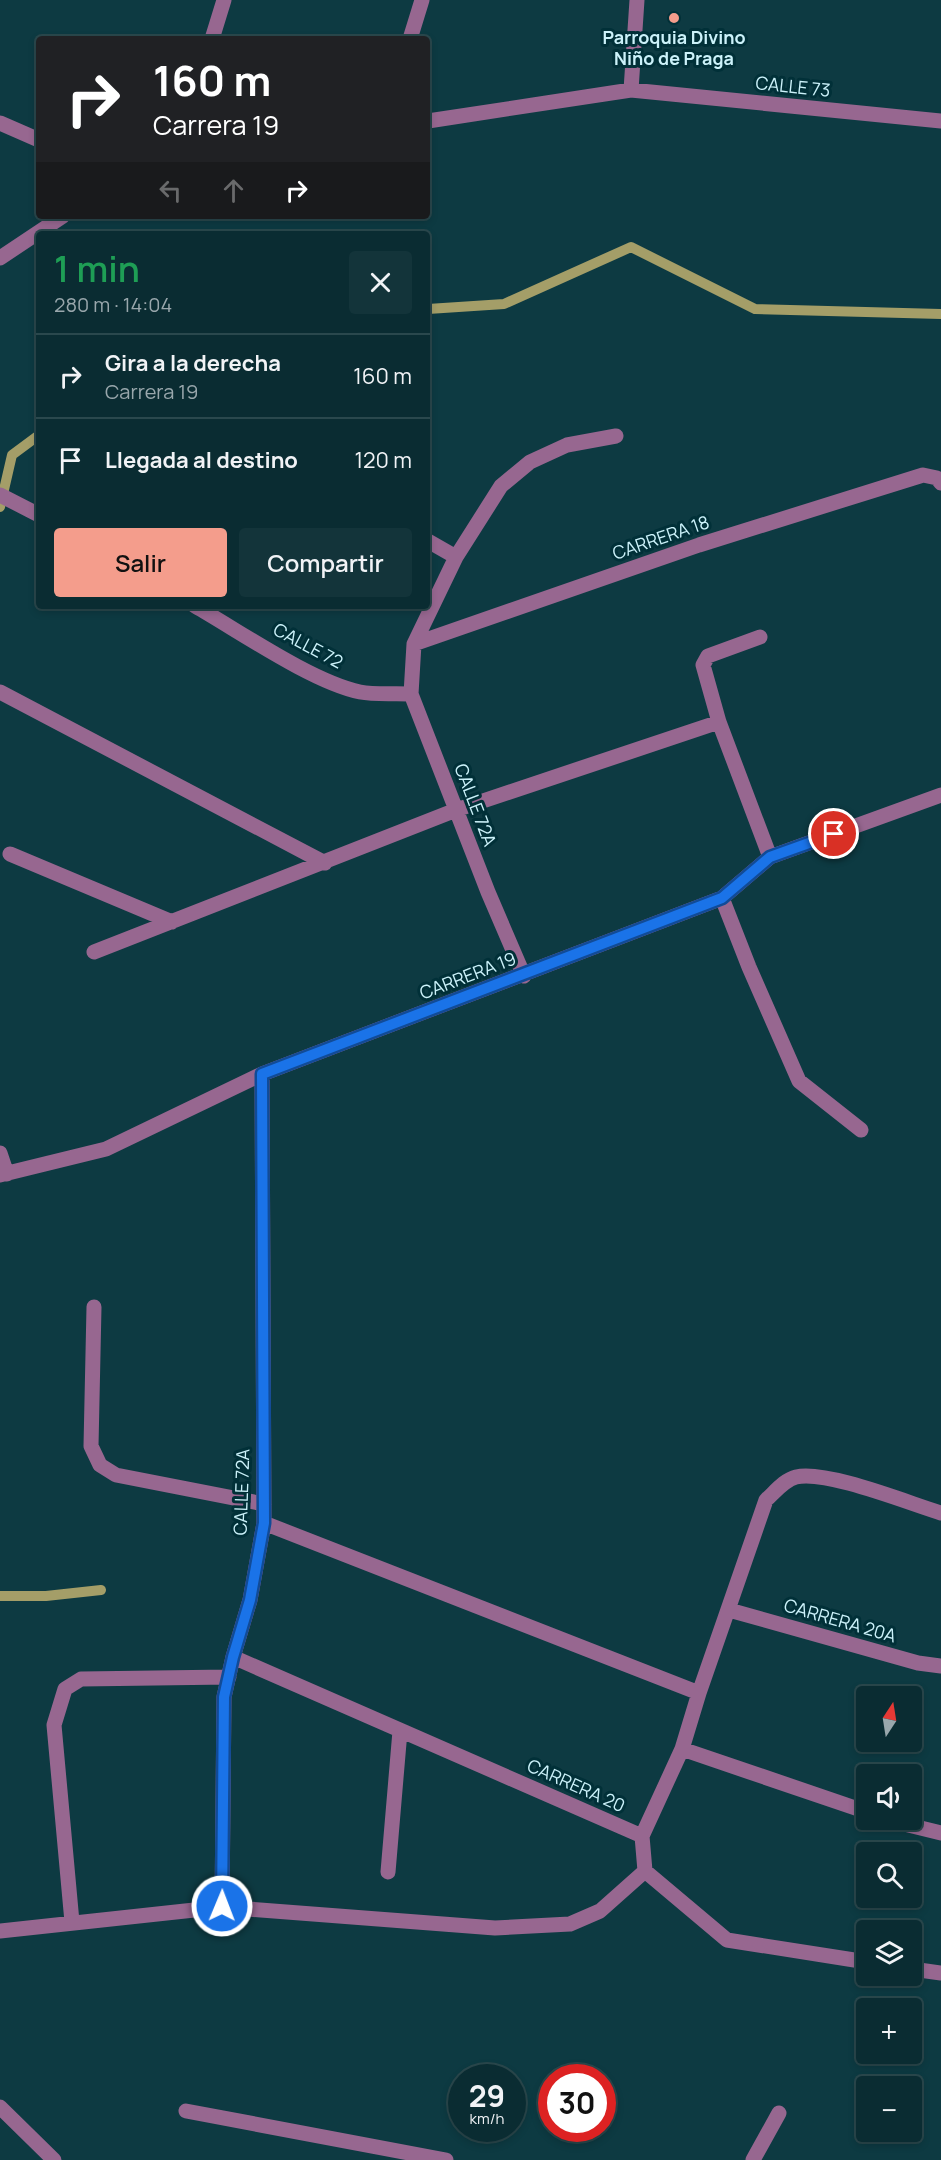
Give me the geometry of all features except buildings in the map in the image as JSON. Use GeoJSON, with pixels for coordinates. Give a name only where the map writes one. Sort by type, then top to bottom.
{"type":"FeatureCollection","features":[{"type":"Feature","properties":{"kind":"street"},"geometry":{"type":"LineString","coordinates":[[213,36],[224,0]]}},
{"type":"Feature","properties":{"kind":"street"},"geometry":{"type":"LineString","coordinates":[[411,36],[422,0]]}},
{"type":"Feature","properties":{"kind":"street"},"geometry":{"type":"LineString","coordinates":[[631,90],[638,0]]}},
{"type":"Feature","properties":{"kind":"street","name":"CALLE 73"},"geometry":{"type":"LineString","coordinates":[[430,121],[631,90],[941,121]]}},
{"type":"Feature","properties":{"kind":"street"},"geometry":{"type":"LineString","coordinates":[[0,123],[36,139]]}},
{"type":"Feature","properties":{"kind":"street"},"geometry":{"type":"LineString","coordinates":[[40,231],[58,219]]}},
{"type":"Feature","properties":{"kind":"street"},"geometry":{"type":"LineString","coordinates":[[0,258],[36,234]]}},
{"type":"Feature","properties":{"kind":"street"},"geometry":{"type":"LineString","coordinates":[[414,644],[456,557],[501,486],[530,462],[567,445],[616,436]]}},
{"type":"Feature","properties":{"kind":"street","name":"CARRERA 18"},"geometry":{"type":"LineString","coordinates":[[414,644],[699,544],[923,475],[937,478],[941,483]]}},
{"type":"Feature","properties":{"kind":"street"},"geometry":{"type":"LineString","coordinates":[[0,495],[36,514]]}},
{"type":"Feature","properties":{"kind":"street"},"geometry":{"type":"LineString","coordinates":[[430,543],[456,557]]}},
{"type":"Feature","properties":{"kind":"street","name":"CALLE 72"},"geometry":{"type":"LineString","coordinates":[[200,609],[306,670],[336,684],[360,692],[411,694]]}},
{"type":"Feature","properties":{"kind":"street"},"geometry":{"type":"LineString","coordinates":[[760,637],[708,656],[704,659],[703,665],[719,722],[770,857]]}},
{"type":"Feature","properties":{"kind":"street","name":"CALLE 72A"},"geometry":{"type":"LineString","coordinates":[[414,644],[411,694],[488,892],[524,976]]}},
{"type":"Feature","properties":{"kind":"street"},"geometry":{"type":"LineString","coordinates":[[0,692],[325,863]]}},
{"type":"Feature","properties":{"kind":"street"},"geometry":{"type":"LineString","coordinates":[[94,952],[456,810],[719,722]]}},
{"type":"Feature","properties":{"kind":"street","name":"CARRERA 19"},"geometry":{"type":"LineString","coordinates":[[4,1175],[106,1149],[262,1074],[524,976],[722,898],[770,857],[941,795]]}},
{"type":"Feature","properties":{"kind":"street"},"geometry":{"type":"LineString","coordinates":[[10,854],[172,922]]}},
{"type":"Feature","properties":{"kind":"street"},"geometry":{"type":"LineString","coordinates":[[722,898],[749,967],[799,1081],[861,1130]]}},
{"type":"Feature","properties":{"kind":"street","name":"CALLE 72A"},"geometry":{"type":"LineString","coordinates":[[222,1906],[224,1697],[250,1600],[264,1523],[262,1074]]}},
{"type":"Feature","properties":{"kind":"street"},"geometry":{"type":"LineString","coordinates":[[0,1153],[4,1175]]}},
{"type":"Feature","properties":{"kind":"street"},"geometry":{"type":"LineString","coordinates":[[94,1307],[91,1446],[100,1465],[116,1475],[264,1504]]}},
{"type":"Feature","properties":{"kind":"street"},"geometry":{"type":"LineString","coordinates":[[856,1960],[727,1940],[645,1871],[642,1836],[682,1749],[766,1500],[795,1478],[819,1476],[941,1513]]}},
{"type":"Feature","properties":{"kind":"street"},"geometry":{"type":"LineString","coordinates":[[264,1523],[699,1693]]}},
{"type":"Feature","properties":{"kind":"street","name":"CARRERA 20A"},"geometry":{"type":"LineString","coordinates":[[729,1610],[918,1663],[941,1666]]}},
{"type":"Feature","properties":{"kind":"street","name":"CARRERA 20"},"geometry":{"type":"LineString","coordinates":[[233,1657],[642,1836]]}},
{"type":"Feature","properties":{"kind":"street"},"geometry":{"type":"LineString","coordinates":[[72,1922],[54,1725],[65,1689],[81,1679],[229,1677]]}},
{"type":"Feature","properties":{"kind":"street"},"geometry":{"type":"LineString","coordinates":[[388,1872],[400,1731]]}},
{"type":"Feature","properties":{"kind":"street"},"geometry":{"type":"LineString","coordinates":[[682,1749],[856,1808]]}},
{"type":"Feature","properties":{"kind":"street"},"geometry":{"type":"LineString","coordinates":[[922,1828],[941,1833]]}},
{"type":"Feature","properties":{"kind":"street"},"geometry":{"type":"LineString","coordinates":[[0,1931],[222,1906],[495,1928],[570,1924],[600,1911],[645,1871]]}},
{"type":"Feature","properties":{"kind":"street"},"geometry":{"type":"LineString","coordinates":[[922,1970],[941,1973]]}},
{"type":"Feature","properties":{"kind":"street"},"geometry":{"type":"LineString","coordinates":[[0,2107],[54,2160]]}},
{"type":"Feature","properties":{"kind":"street"},"geometry":{"type":"LineString","coordinates":[[186,2111],[446,2160]]}},
{"type":"Feature","properties":{"kind":"street"},"geometry":{"type":"LineString","coordinates":[[753,2160],[779,2113]]}},
{"type":"Feature","properties":{"kind":"waterway"},"geometry":{"type":"LineString","coordinates":[[430,309],[504,304],[631,247],[755,309],[941,314]]}},
{"type":"Feature","properties":{"kind":"waterway"},"geometry":{"type":"LineString","coordinates":[[0,507],[12,455],[36,437]]}},
{"type":"Feature","properties":{"kind":"waterway"},"geometry":{"type":"LineString","coordinates":[[0,1596],[46,1596],[101,1590]]}},
{"type":"Feature","properties":{"kind":"place","name":"Parroquia Divino Niño de Praga"},"geometry":{"type":"Point","coordinates":[674,18]}},
{"type":"Feature","properties":{"kind":"route"},"geometry":{"type":"LineString","coordinates":[[222,1906],[224,1697],[250,1600],[264,1523],[262,1074],[524,976],[722,898],[770,857],[834,834]]}}]}
